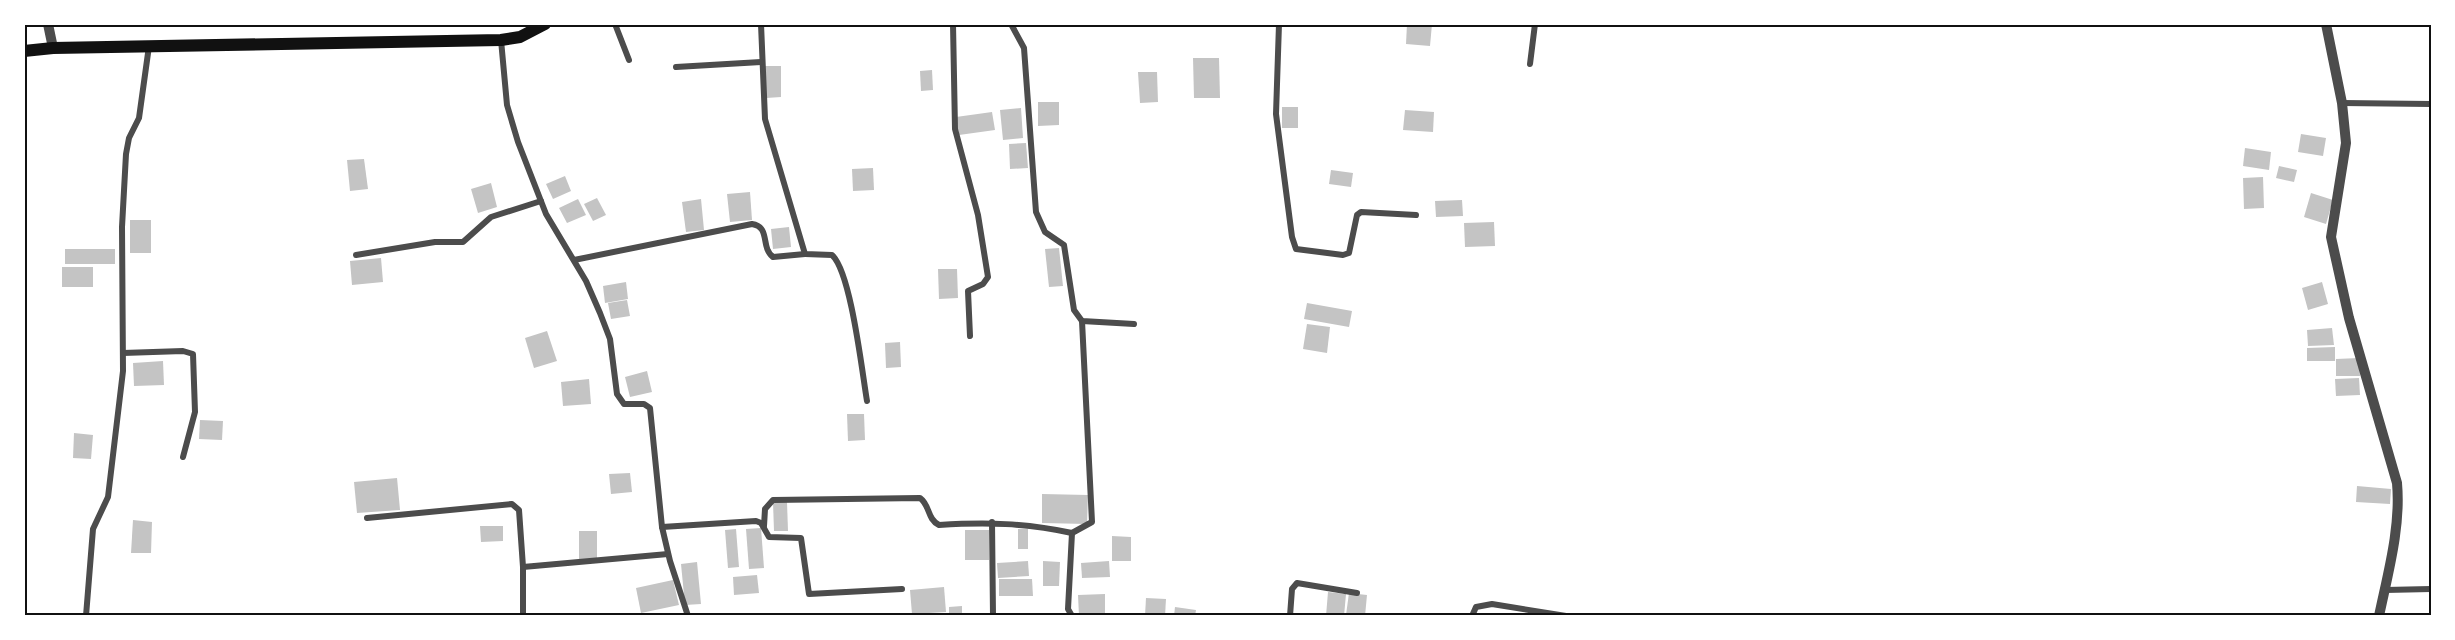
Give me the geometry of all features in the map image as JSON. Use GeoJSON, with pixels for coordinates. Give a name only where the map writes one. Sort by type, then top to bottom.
{"type":"FeatureCollection","features":[{"type":"Feature","properties":{"kind":"main road"},"geometry":{"type":"LineString","coordinates":[[24,51],[53,48],[501,40],[520,37],[545,24]]}},
{"type":"Feature","properties":{"kind":"street"},"geometry":{"type":"LineString","coordinates":[[615,24],[629,60]]}},
{"type":"Feature","properties":{"kind":"street"},"geometry":{"type":"LineString","coordinates":[[761,24],[762,101],[768,135],[805,254]]}},
{"type":"Feature","properties":{"kind":"street"},"geometry":{"type":"LineString","coordinates":[[953,24],[955,129],[978,215],[988,277],[984,284],[968,291],[969,336]]}},
{"type":"Feature","properties":{"kind":"street"},"geometry":{"type":"LineString","coordinates":[[902,589],[809,594],[801,538],[769,537],[764,526],[768,503],[784,498],[920,498],[926,504],[935,523],[1029,524],[1072,533],[1092,522],[1082,321],[1074,310],[1064,245],[1045,232],[1036,212],[1024,48],[1011,24]]}},
{"type":"Feature","properties":{"kind":"street"},"geometry":{"type":"LineString","coordinates":[[1279,24],[1275,95],[1278,136],[1292,237],[1296,249],[1343,255],[1349,253],[1357,215],[1361,212],[1416,214]]}},
{"type":"Feature","properties":{"kind":"street"},"geometry":{"type":"LineString","coordinates":[[1530,64],[1535,24]]}},
{"type":"Feature","properties":{"kind":"street"},"geometry":{"type":"LineString","coordinates":[[2326,24],[2342,102],[2345,155],[2332,217],[2331,237],[2350,324],[2397,483],[2398,516],[2379,616]]}},
{"type":"Feature","properties":{"kind":"street"},"geometry":{"type":"LineString","coordinates":[[49,27],[53,48]]}},
{"type":"Feature","properties":{"kind":"street"},"geometry":{"type":"LineString","coordinates":[[501,40],[507,105],[518,142],[541,201],[586,281],[610,339],[617,394],[624,404],[644,404],[650,408],[662,527],[668,554],[688,616]]}},
{"type":"Feature","properties":{"kind":"street"},"geometry":{"type":"LineString","coordinates":[[86,616],[93,529],[108,497],[123,353],[122,227],[126,154],[129,138],[139,118],[149,46]]}},
{"type":"Feature","properties":{"kind":"street"},"geometry":{"type":"LineString","coordinates":[[676,67],[761,62]]}},
{"type":"Feature","properties":{"kind":"street"},"geometry":{"type":"LineString","coordinates":[[2342,102],[2431,104]]}},
{"type":"Feature","properties":{"kind":"street"},"geometry":{"type":"LineString","coordinates":[[356,255],[435,242],[463,242],[491,217],[541,201]]}},
{"type":"Feature","properties":{"kind":"street"},"geometry":{"type":"LineString","coordinates":[[574,260],[752,224],[759,225],[764,230],[765,247],[773,257],[805,254],[832,255],[839,265],[852,311],[867,401]]}},
{"type":"Feature","properties":{"kind":"street"},"geometry":{"type":"LineString","coordinates":[[1082,321],[1134,324]]}},
{"type":"Feature","properties":{"kind":"street"},"geometry":{"type":"LineString","coordinates":[[123,353],[183,351],[193,354],[195,412],[183,457]]}},
{"type":"Feature","properties":{"kind":"street"},"geometry":{"type":"LineString","coordinates":[[367,518],[465,506],[516,505],[519,510],[523,567],[523,616]]}},
{"type":"Feature","properties":{"kind":"street"},"geometry":{"type":"LineString","coordinates":[[662,527],[751,521],[764,526]]}},
{"type":"Feature","properties":{"kind":"street"},"geometry":{"type":"LineString","coordinates":[[992,522],[993,616]]}},
{"type":"Feature","properties":{"kind":"street"},"geometry":{"type":"LineString","coordinates":[[1072,533],[1068,609],[1072,616]]}},
{"type":"Feature","properties":{"kind":"street"},"geometry":{"type":"LineString","coordinates":[[523,567],[668,554]]}},
{"type":"Feature","properties":{"kind":"street"},"geometry":{"type":"LineString","coordinates":[[1290,616],[1292,589],[1297,583],[1357,593]]}},
{"type":"Feature","properties":{"kind":"street"},"geometry":{"type":"LineString","coordinates":[[2385,590],[2431,589]]}},
{"type":"Feature","properties":{"kind":"street"},"geometry":{"type":"LineString","coordinates":[[1472,616],[1476,607],[1482,604],[1566,616]]}},
{"type":"Feature","properties":{"kind":"street"},"geometry":{"type":"LineString","coordinates":[[1088,616],[1137,616]]}},
{"type":"Feature","properties":{"kind":"building"},"geometry":{"type":"Polygon","coordinates":[[[1407,24],[1432,24],[1430,46],[1406,44],[1407,24]]]}},
{"type":"Feature","properties":{"kind":"building"},"geometry":{"type":"Polygon","coordinates":[[[1193,58],[1219,58],[1220,98],[1194,98],[1193,58]]]}},
{"type":"Feature","properties":{"kind":"building"},"geometry":{"type":"Polygon","coordinates":[[[765,66],[781,66],[781,97],[766,98],[765,66]]]}},
{"type":"Feature","properties":{"kind":"building"},"geometry":{"type":"Polygon","coordinates":[[[932,70],[933,90],[921,91],[920,71],[932,70]]]}},
{"type":"Feature","properties":{"kind":"building"},"geometry":{"type":"Polygon","coordinates":[[[1138,72],[1157,72],[1158,102],[1140,103],[1138,72]]]}},
{"type":"Feature","properties":{"kind":"building"},"geometry":{"type":"Polygon","coordinates":[[[1038,102],[1059,102],[1059,125],[1038,126],[1038,102]]]}},
{"type":"Feature","properties":{"kind":"building"},"geometry":{"type":"Polygon","coordinates":[[[1282,107],[1298,107],[1298,128],[1282,128],[1282,107]]]}},
{"type":"Feature","properties":{"kind":"building"},"geometry":{"type":"Polygon","coordinates":[[[1021,108],[1023,138],[1003,140],[1000,110],[1021,108]]]}},
{"type":"Feature","properties":{"kind":"building"},"geometry":{"type":"Polygon","coordinates":[[[1405,110],[1434,112],[1433,132],[1403,130],[1405,110]]]}},
{"type":"Feature","properties":{"kind":"building"},"geometry":{"type":"Polygon","coordinates":[[[992,112],[995,130],[959,135],[956,117],[992,112]]]}},
{"type":"Feature","properties":{"kind":"building"},"geometry":{"type":"Polygon","coordinates":[[[2301,134],[2326,138],[2323,156],[2298,152],[2301,134]]]}},
{"type":"Feature","properties":{"kind":"building"},"geometry":{"type":"Polygon","coordinates":[[[1026,143],[1028,168],[1010,169],[1009,144],[1026,143]]]}},
{"type":"Feature","properties":{"kind":"building"},"geometry":{"type":"Polygon","coordinates":[[[2245,148],[2271,152],[2269,170],[2243,166],[2245,148]]]}},
{"type":"Feature","properties":{"kind":"building"},"geometry":{"type":"Polygon","coordinates":[[[364,159],[368,189],[350,191],[347,160],[364,159]]]}},
{"type":"Feature","properties":{"kind":"building"},"geometry":{"type":"Polygon","coordinates":[[[2279,166],[2297,170],[2294,182],[2276,178],[2279,166]]]}},
{"type":"Feature","properties":{"kind":"building"},"geometry":{"type":"Polygon","coordinates":[[[873,168],[874,190],[853,191],[852,169],[873,168]]]}},
{"type":"Feature","properties":{"kind":"building"},"geometry":{"type":"Polygon","coordinates":[[[1331,170],[1353,173],[1351,187],[1329,184],[1331,170]]]}},
{"type":"Feature","properties":{"kind":"building"},"geometry":{"type":"Polygon","coordinates":[[[565,176],[571,191],[553,199],[546,184],[565,176]]]}},
{"type":"Feature","properties":{"kind":"building"},"geometry":{"type":"Polygon","coordinates":[[[2263,177],[2264,208],[2244,209],[2243,178],[2263,177]]]}},
{"type":"Feature","properties":{"kind":"building"},"geometry":{"type":"Polygon","coordinates":[[[491,183],[497,207],[478,213],[471,189],[491,183]]]}},
{"type":"Feature","properties":{"kind":"building"},"geometry":{"type":"Polygon","coordinates":[[[750,192],[752,220],[730,222],[727,194],[750,192]]]}},
{"type":"Feature","properties":{"kind":"building"},"geometry":{"type":"Polygon","coordinates":[[[2311,193],[2333,200],[2326,224],[2304,217],[2311,193]]]}},
{"type":"Feature","properties":{"kind":"building"},"geometry":{"type":"Polygon","coordinates":[[[597,198],[606,215],[593,221],[584,204],[597,198]]]}},
{"type":"Feature","properties":{"kind":"building"},"geometry":{"type":"Polygon","coordinates":[[[578,199],[586,215],[567,223],[559,208],[578,199]]]}},
{"type":"Feature","properties":{"kind":"building"},"geometry":{"type":"Polygon","coordinates":[[[701,199],[704,230],[686,232],[682,202],[701,199]]]}},
{"type":"Feature","properties":{"kind":"building"},"geometry":{"type":"Polygon","coordinates":[[[1462,200],[1463,216],[1436,217],[1435,201],[1462,200]]]}},
{"type":"Feature","properties":{"kind":"building"},"geometry":{"type":"Polygon","coordinates":[[[130,220],[151,220],[151,253],[130,253],[130,220]]]}},
{"type":"Feature","properties":{"kind":"building"},"geometry":{"type":"Polygon","coordinates":[[[1494,222],[1495,246],[1465,247],[1464,223],[1494,222]]]}},
{"type":"Feature","properties":{"kind":"building"},"geometry":{"type":"Polygon","coordinates":[[[789,227],[791,247],[773,249],[771,229],[789,227]]]}},
{"type":"Feature","properties":{"kind":"building"},"geometry":{"type":"Polygon","coordinates":[[[1059,248],[1063,286],[1049,287],[1045,249],[1059,248]]]}},
{"type":"Feature","properties":{"kind":"building"},"geometry":{"type":"Polygon","coordinates":[[[65,249],[115,249],[115,264],[65,264],[65,249]]]}},
{"type":"Feature","properties":{"kind":"building"},"geometry":{"type":"Polygon","coordinates":[[[381,258],[383,282],[352,285],[350,261],[381,258]]]}},
{"type":"Feature","properties":{"kind":"building"},"geometry":{"type":"Polygon","coordinates":[[[62,267],[93,267],[93,287],[62,287],[62,267]]]}},
{"type":"Feature","properties":{"kind":"building"},"geometry":{"type":"Polygon","coordinates":[[[938,269],[957,269],[958,298],[939,299],[938,269]]]}},
{"type":"Feature","properties":{"kind":"building"},"geometry":{"type":"Polygon","coordinates":[[[626,282],[628,299],[605,303],[603,286],[626,282]]]}},
{"type":"Feature","properties":{"kind":"building"},"geometry":{"type":"Polygon","coordinates":[[[2322,282],[2328,304],[2308,310],[2302,288],[2322,282]]]}},
{"type":"Feature","properties":{"kind":"building"},"geometry":{"type":"Polygon","coordinates":[[[627,300],[630,316],[611,319],[608,303],[627,300]]]}},
{"type":"Feature","properties":{"kind":"building"},"geometry":{"type":"Polygon","coordinates":[[[1307,303],[1352,311],[1349,327],[1304,319],[1307,303]]]}},
{"type":"Feature","properties":{"kind":"building"},"geometry":{"type":"Polygon","coordinates":[[[1307,324],[1330,327],[1327,353],[1303,349],[1307,324]]]}},
{"type":"Feature","properties":{"kind":"building"},"geometry":{"type":"Polygon","coordinates":[[[2332,328],[2334,345],[2308,346],[2307,330],[2332,328]]]}},
{"type":"Feature","properties":{"kind":"building"},"geometry":{"type":"Polygon","coordinates":[[[547,331],[557,361],[534,368],[525,338],[547,331]]]}},
{"type":"Feature","properties":{"kind":"building"},"geometry":{"type":"Polygon","coordinates":[[[900,342],[901,367],[886,368],[885,343],[900,342]]]}},
{"type":"Feature","properties":{"kind":"building"},"geometry":{"type":"Polygon","coordinates":[[[2335,347],[2335,361],[2307,361],[2307,348],[2335,347]]]}},
{"type":"Feature","properties":{"kind":"building"},"geometry":{"type":"Polygon","coordinates":[[[2359,358],[2360,376],[2336,376],[2336,359],[2359,358]]]}},
{"type":"Feature","properties":{"kind":"building"},"geometry":{"type":"Polygon","coordinates":[[[163,361],[164,385],[134,386],[133,363],[163,361]]]}},
{"type":"Feature","properties":{"kind":"building"},"geometry":{"type":"Polygon","coordinates":[[[647,371],[652,392],[630,397],[625,377],[647,371]]]}},
{"type":"Feature","properties":{"kind":"building"},"geometry":{"type":"Polygon","coordinates":[[[2359,378],[2360,395],[2336,396],[2335,379],[2359,378]]]}},
{"type":"Feature","properties":{"kind":"building"},"geometry":{"type":"Polygon","coordinates":[[[589,379],[591,404],[563,406],[561,382],[589,379]]]}},
{"type":"Feature","properties":{"kind":"building"},"geometry":{"type":"Polygon","coordinates":[[[847,414],[864,414],[865,440],[848,441],[847,414]]]}},
{"type":"Feature","properties":{"kind":"building"},"geometry":{"type":"Polygon","coordinates":[[[200,420],[223,421],[222,440],[199,439],[200,420]]]}},
{"type":"Feature","properties":{"kind":"building"},"geometry":{"type":"Polygon","coordinates":[[[74,433],[93,435],[91,459],[73,458],[74,433]]]}},
{"type":"Feature","properties":{"kind":"building"},"geometry":{"type":"Polygon","coordinates":[[[630,473],[632,492],[611,494],[609,474],[630,473]]]}},
{"type":"Feature","properties":{"kind":"building"},"geometry":{"type":"Polygon","coordinates":[[[397,478],[400,510],[357,513],[354,482],[397,478]]]}},
{"type":"Feature","properties":{"kind":"building"},"geometry":{"type":"Polygon","coordinates":[[[2357,486],[2391,489],[2390,504],[2356,502],[2357,486]]]}},
{"type":"Feature","properties":{"kind":"building"},"geometry":{"type":"Polygon","coordinates":[[[1042,494],[1088,495],[1087,524],[1042,523],[1042,494]]]}},
{"type":"Feature","properties":{"kind":"building"},"geometry":{"type":"Polygon","coordinates":[[[773,502],[787,502],[788,531],[774,531],[773,502]]]}},
{"type":"Feature","properties":{"kind":"building"},"geometry":{"type":"Polygon","coordinates":[[[133,520],[152,522],[151,553],[131,553],[133,520]]]}},
{"type":"Feature","properties":{"kind":"building"},"geometry":{"type":"Polygon","coordinates":[[[480,526],[503,526],[503,541],[481,542],[480,526]]]}},
{"type":"Feature","properties":{"kind":"building"},"geometry":{"type":"Polygon","coordinates":[[[761,528],[764,568],[749,569],[746,529],[761,528]]]}},
{"type":"Feature","properties":{"kind":"building"},"geometry":{"type":"Polygon","coordinates":[[[736,529],[739,567],[728,568],[725,530],[736,529]]]}},
{"type":"Feature","properties":{"kind":"building"},"geometry":{"type":"Polygon","coordinates":[[[1018,529],[1028,529],[1028,549],[1018,549],[1018,529]]]}},
{"type":"Feature","properties":{"kind":"building"},"geometry":{"type":"Polygon","coordinates":[[[965,530],[989,530],[989,560],[965,560],[965,530]]]}},
{"type":"Feature","properties":{"kind":"building"},"geometry":{"type":"Polygon","coordinates":[[[579,531],[597,531],[597,559],[579,559],[579,531]]]}},
{"type":"Feature","properties":{"kind":"building"},"geometry":{"type":"Polygon","coordinates":[[[1112,536],[1131,537],[1131,561],[1112,561],[1112,536]]]}},
{"type":"Feature","properties":{"kind":"building"},"geometry":{"type":"Polygon","coordinates":[[[1028,561],[1029,576],[998,578],[997,563],[1028,561]]]}},
{"type":"Feature","properties":{"kind":"building"},"geometry":{"type":"Polygon","coordinates":[[[1043,561],[1060,562],[1059,586],[1043,586],[1043,561]]]}},
{"type":"Feature","properties":{"kind":"building"},"geometry":{"type":"Polygon","coordinates":[[[1109,561],[1110,577],[1082,578],[1081,563],[1109,561]]]}},
{"type":"Feature","properties":{"kind":"building"},"geometry":{"type":"Polygon","coordinates":[[[697,562],[701,604],[685,605],[681,564],[697,562]]]}},
{"type":"Feature","properties":{"kind":"building"},"geometry":{"type":"Polygon","coordinates":[[[757,575],[759,593],[734,595],[733,577],[757,575]]]}},
{"type":"Feature","properties":{"kind":"building"},"geometry":{"type":"Polygon","coordinates":[[[999,579],[1032,579],[1033,596],[999,596],[999,579]]]}},
{"type":"Feature","properties":{"kind":"building"},"geometry":{"type":"Polygon","coordinates":[[[673,580],[679,605],[641,613],[636,588],[673,580]]]}},
{"type":"Feature","properties":{"kind":"building"},"geometry":{"type":"Polygon","coordinates":[[[944,587],[946,612],[912,614],[910,590],[944,587]]]}},
{"type":"Feature","properties":{"kind":"building"},"geometry":{"type":"Polygon","coordinates":[[[1328,592],[1346,594],[1344,616],[1326,616],[1328,592]]]}},
{"type":"Feature","properties":{"kind":"building"},"geometry":{"type":"Polygon","coordinates":[[[1349,593],[1367,595],[1365,616],[1346,615],[1349,593]]]}},
{"type":"Feature","properties":{"kind":"building"},"geometry":{"type":"Polygon","coordinates":[[[1105,594],[1105,615],[1079,616],[1078,595],[1105,594]]]}},
{"type":"Feature","properties":{"kind":"building"},"geometry":{"type":"Polygon","coordinates":[[[1146,598],[1166,599],[1165,616],[1145,616],[1146,598]]]}},
{"type":"Feature","properties":{"kind":"building"},"geometry":{"type":"Polygon","coordinates":[[[962,606],[962,616],[949,616],[949,607],[962,606]]]}},
{"type":"Feature","properties":{"kind":"building"},"geometry":{"type":"Polygon","coordinates":[[[1175,607],[1196,610],[1195,616],[1174,616],[1175,607]]]}}]}
